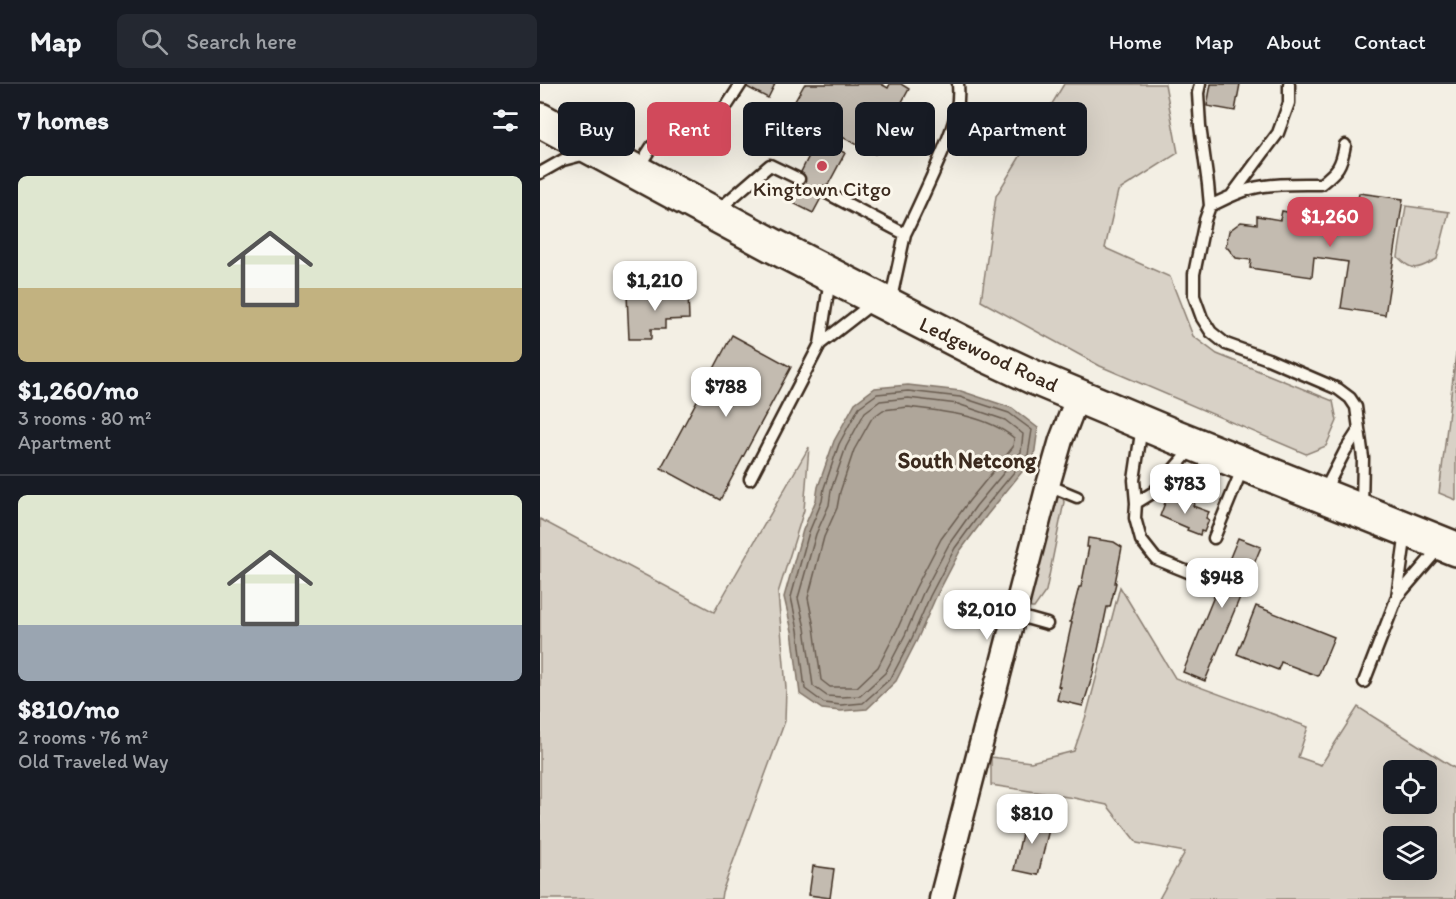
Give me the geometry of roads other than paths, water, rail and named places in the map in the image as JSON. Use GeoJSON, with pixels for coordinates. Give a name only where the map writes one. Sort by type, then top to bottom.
{"type":"FeatureCollection","features":[{"type":"Feature","properties":{"kind":"main road","name":"Ledgewood Road"},"geometry":{"type":"LineString","coordinates":[[540,120],[558,130]]}},
{"type":"Feature","properties":{"kind":"main road","name":"Ledgewood Road"},"geometry":{"type":"LineString","coordinates":[[606,156],[988,356],[1196,445],[1450,546]]}},
{"type":"Feature","properties":{"kind":"street"},"geometry":{"type":"LineString","coordinates":[[941,899],[1048,485],[1061,440],[1078,396]]}},
{"type":"Feature","properties":{"kind":"lane"},"geometry":{"type":"LineString","coordinates":[[636,172],[652,146],[694,128],[715,116],[728,104],[741,84]]}},
{"type":"Feature","properties":{"kind":"lane"},"geometry":{"type":"LineString","coordinates":[[820,344],[883,303],[905,234],[944,149],[957,114],[958,84]]}},
{"type":"Feature","properties":{"kind":"lane"},"geometry":{"type":"LineString","coordinates":[[1200,84],[1198,93],[1200,126],[1210,206],[1194,274],[1194,296],[1202,318],[1211,332],[1226,344],[1338,389],[1350,398],[1356,407],[1363,458],[1362,511]]}},
{"type":"Feature","properties":{"kind":"lane"},"geometry":{"type":"LineString","coordinates":[[1232,195],[1278,134],[1289,103],[1289,84]]}},
{"type":"Feature","properties":{"kind":"lane"},"geometry":{"type":"LineString","coordinates":[[1210,206],[1250,189],[1279,184],[1321,184],[1337,170],[1345,145]]}},
{"type":"Feature","properties":{"kind":"lane"},"geometry":{"type":"LineString","coordinates":[[540,174],[563,160],[578,156]]}},
{"type":"Feature","properties":{"kind":"lane"},"geometry":{"type":"LineString","coordinates":[[713,214],[770,165],[799,179]]}},
{"type":"Feature","properties":{"kind":"lane"},"geometry":{"type":"LineString","coordinates":[[825,192],[905,234]]}},
{"type":"Feature","properties":{"kind":"lane"},"geometry":{"type":"LineString","coordinates":[[750,479],[820,344],[830,275]]}},
{"type":"Feature","properties":{"kind":"lane"},"geometry":{"type":"LineString","coordinates":[[1143,423],[1134,480],[1135,518],[1141,540],[1156,559],[1198,576]]}},
{"type":"Feature","properties":{"kind":"lane"},"geometry":{"type":"LineString","coordinates":[[1322,495],[1345,451],[1358,432]]}},
{"type":"Feature","properties":{"kind":"lane"},"geometry":{"type":"LineString","coordinates":[[1136,503],[1154,492],[1196,445]]}},
{"type":"Feature","properties":{"kind":"lane"},"geometry":{"type":"LineString","coordinates":[[1214,538],[1244,464]]}},
{"type":"Feature","properties":{"kind":"lane"},"geometry":{"type":"LineString","coordinates":[[1048,485],[1077,496]]}},
{"type":"Feature","properties":{"kind":"lane"},"geometry":{"type":"LineString","coordinates":[[1364,682],[1397,597],[1406,528]]}},
{"type":"Feature","properties":{"kind":"lane"},"geometry":{"type":"LineString","coordinates":[[1397,597],[1450,546]]}},
{"type":"Feature","properties":{"kind":"lane"},"geometry":{"type":"LineString","coordinates":[[1015,615],[1047,624]]}},
{"type":"Feature","properties":{"kind":"water"},"geometry":{"type":"Polygon","coordinates":[[[908,385],[961,391],[1012,408],[1038,428],[1034,457],[960,551],[896,681],[867,709],[841,711],[822,709],[800,694],[792,631],[784,597],[803,530],[816,500],[818,487],[834,441],[855,403],[875,388],[908,385]]]}},
{"type":"Feature","properties":{"kind":"place","name":"Kingtown Citgo"},"geometry":{"type":"Point","coordinates":[822,166]}},
{"type":"Feature","properties":{"kind":"district","name":"South Netcong"},"geometry":{"type":"Point","coordinates":[967,460]}}]}
